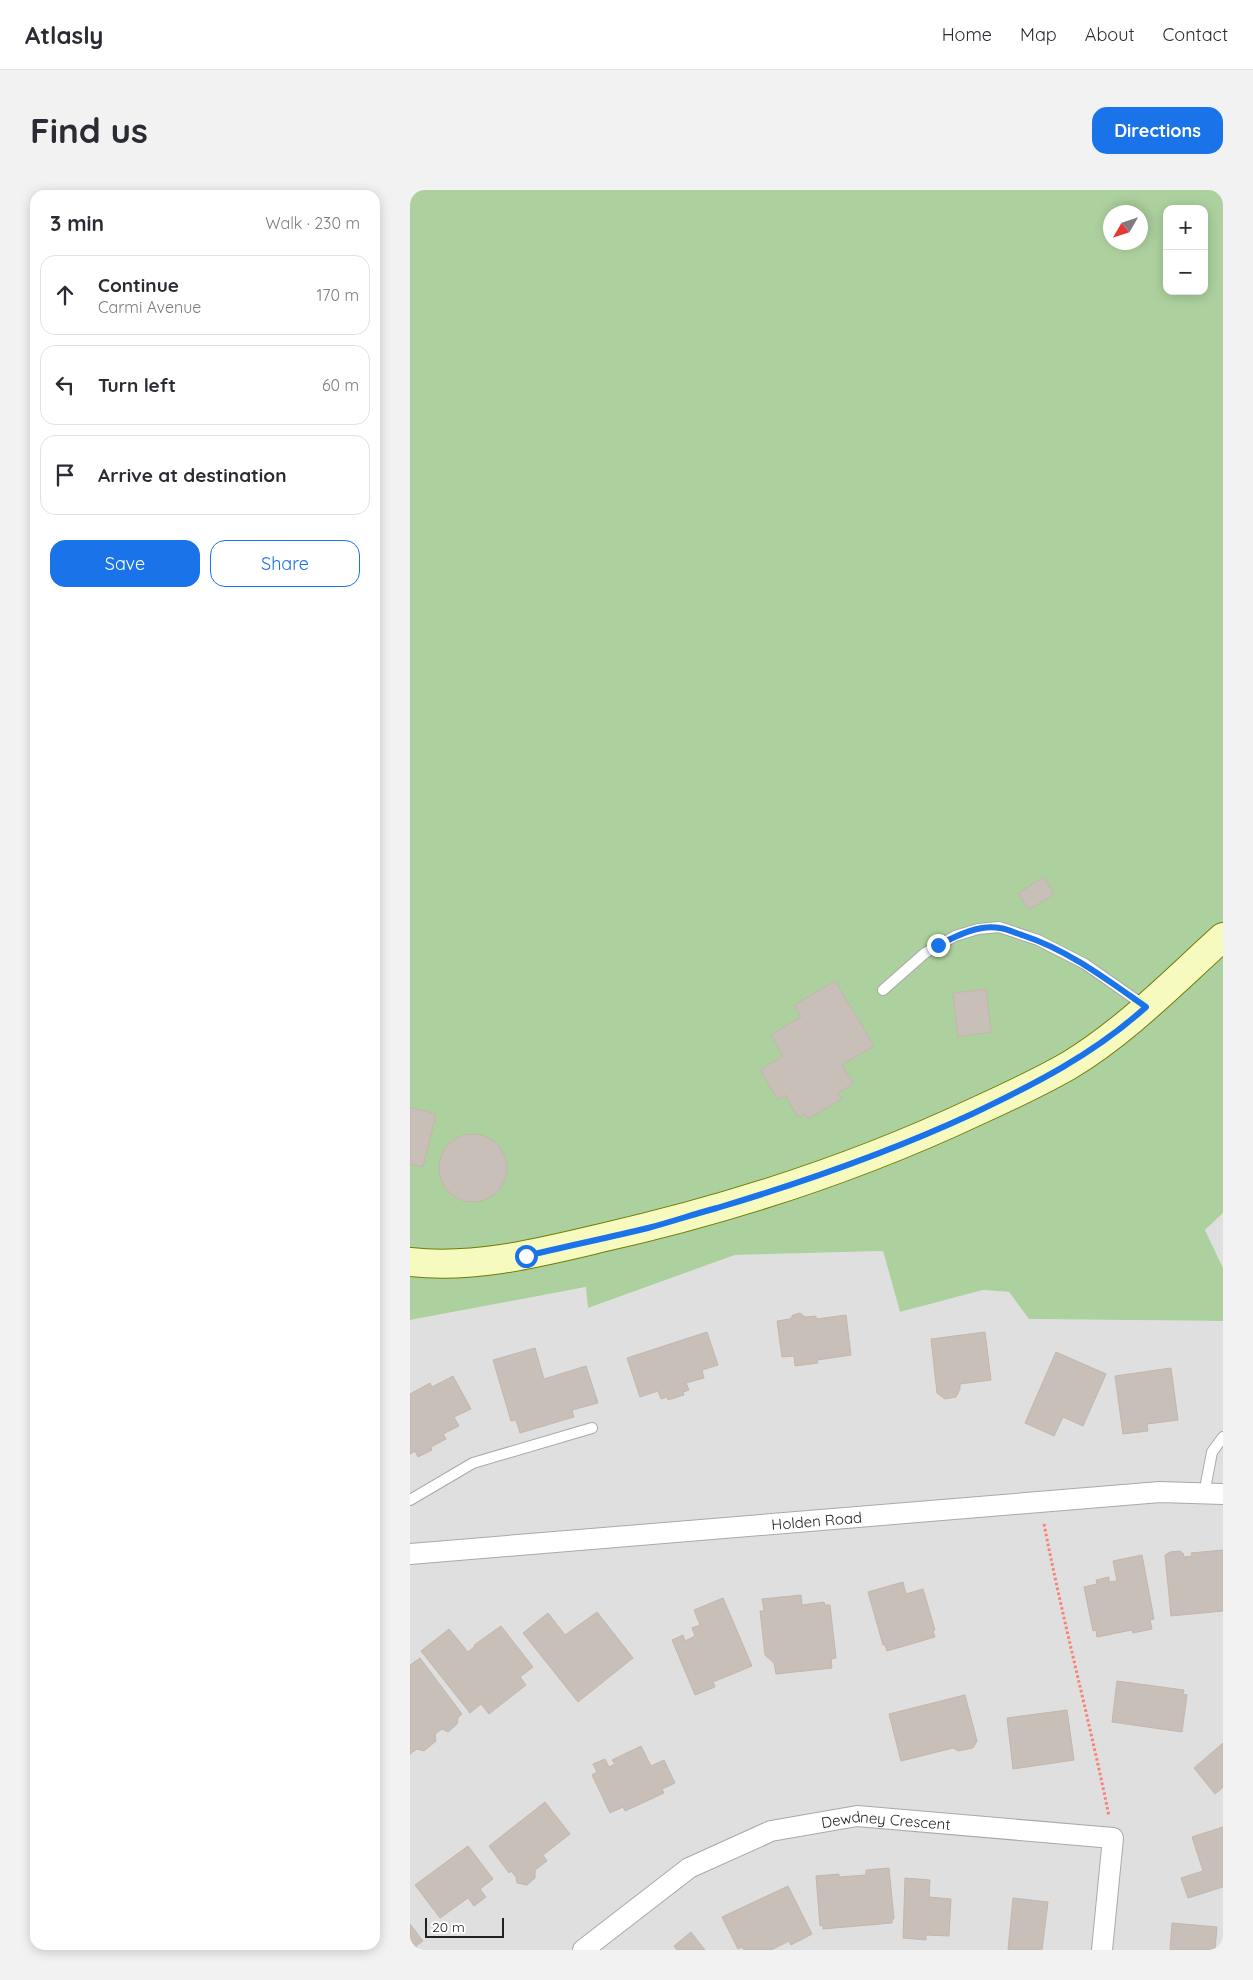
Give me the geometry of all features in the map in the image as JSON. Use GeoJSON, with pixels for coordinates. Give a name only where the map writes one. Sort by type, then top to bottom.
{"type":"FeatureCollection","features":[{"type":"Feature","properties":{"kind":"street"},"geometry":{"type":"LineString","coordinates":[[410,1262],[428,1264],[476,1263],[526,1256],[650,1227],[762,1194],[860,1161],[951,1124],[1009,1097],[1068,1066],[1125,1026],[1223,936]]}},
{"type":"Feature","properties":{"kind":"street","name":"Holden Road"},"geometry":{"type":"LineString","coordinates":[[412,1557],[1160,1492],[1213,1494]]}},
{"type":"Feature","properties":{"kind":"street","name":"Dewdney Crescent"},"geometry":{"type":"LineString","coordinates":[[583,1950],[689,1868],[771,1832],[857,1816],[1113,1838]]}},
{"type":"Feature","properties":{"kind":"street"},"geometry":{"type":"LineString","coordinates":[[1102,1950],[1113,1838]]}},
{"type":"Feature","properties":{"kind":"lane"},"geometry":{"type":"LineString","coordinates":[[883,990],[925,953],[955,936],[978,929],[1000,927],[1038,940],[1085,964],[1146,1007]]}},
{"type":"Feature","properties":{"kind":"lane"},"geometry":{"type":"LineString","coordinates":[[410,1500],[473,1463],[592,1428]]}},
{"type":"Feature","properties":{"kind":"lane"},"geometry":{"type":"LineString","coordinates":[[1213,1494],[1212,1452],[1223,1436]]}},
{"type":"Feature","properties":{"kind":"path"},"geometry":{"type":"LineString","coordinates":[[1040,1502],[1055,1584],[1082,1694],[1113,1838]]}},
{"type":"Feature","properties":{"kind":"shaded area"},"geometry":{"type":"Polygon","coordinates":[[[1223,1213],[1223,1268],[1205,1230],[1223,1213]]]}},
{"type":"Feature","properties":{"kind":"shaded area"},"geometry":{"type":"Polygon","coordinates":[[[883,1251],[900,1312],[983,1290],[1009,1292],[1029,1319],[1223,1321],[1223,1950],[410,1950],[410,1320],[587,1287],[588,1308],[735,1255],[883,1251]]]}},
{"type":"Feature","properties":{"kind":"green space"},"geometry":{"type":"Polygon","coordinates":[[[410,190],[1223,190],[1223,1213],[1205,1230],[1223,1268],[1223,1321],[1029,1319],[1009,1292],[983,1290],[900,1312],[883,1251],[735,1255],[588,1308],[586,1287],[410,1320],[410,190]]]}},
{"type":"Feature","properties":{"kind":"building"},"geometry":{"type":"Polygon","coordinates":[[[1044,877],[1054,894],[1029,910],[1018,893],[1044,877]]]}},
{"type":"Feature","properties":{"kind":"building"},"geometry":{"type":"Polygon","coordinates":[[[835,981],[874,1046],[842,1065],[853,1084],[838,1093],[842,1099],[808,1119],[805,1114],[798,1117],[785,1095],[778,1100],[760,1070],[783,1056],[771,1035],[801,1017],[794,1005],[835,981]]]}},
{"type":"Feature","properties":{"kind":"building"},"geometry":{"type":"Polygon","coordinates":[[[986,989],[991,1032],[958,1037],[953,993],[986,989]]]}},
{"type":"Feature","properties":{"kind":"building"},"geometry":{"type":"Polygon","coordinates":[[[410,1107],[436,1114],[423,1167],[410,1164],[410,1107]]]}},
{"type":"Feature","properties":{"kind":"building"},"geometry":{"type":"Polygon","coordinates":[[[473,1134],[486,1137],[497,1144],[504,1155],[507,1168],[504,1181],[497,1192],[486,1199],[473,1202],[460,1199],[449,1192],[442,1181],[439,1168],[442,1155],[449,1144],[460,1137],[473,1134]]]}},
{"type":"Feature","properties":{"kind":"building"},"geometry":{"type":"Polygon","coordinates":[[[800,1313],[805,1317],[816,1316],[816,1319],[846,1315],[851,1355],[817,1360],[818,1363],[795,1366],[794,1356],[782,1357],[777,1321],[790,1319],[793,1315],[800,1313]]]}},
{"type":"Feature","properties":{"kind":"building"},"geometry":{"type":"Polygon","coordinates":[[[707,1332],[718,1365],[702,1370],[704,1378],[686,1383],[689,1390],[683,1392],[684,1395],[668,1400],[667,1397],[661,1399],[658,1391],[640,1397],[627,1358],[707,1332]]]}},
{"type":"Feature","properties":{"kind":"building"},"geometry":{"type":"Polygon","coordinates":[[[985,1332],[991,1380],[960,1384],[956,1397],[945,1399],[937,1393],[931,1339],[985,1332]]]}},
{"type":"Feature","properties":{"kind":"building"},"geometry":{"type":"Polygon","coordinates":[[[535,1348],[544,1379],[586,1366],[598,1403],[572,1410],[574,1417],[520,1433],[516,1420],[511,1421],[493,1360],[535,1348]]]}},
{"type":"Feature","properties":{"kind":"building"},"geometry":{"type":"Polygon","coordinates":[[[1056,1352],[1106,1374],[1083,1426],[1063,1417],[1054,1436],[1025,1423],[1056,1352]]]}},
{"type":"Feature","properties":{"kind":"building"},"geometry":{"type":"Polygon","coordinates":[[[1171,1368],[1178,1420],[1147,1424],[1148,1431],[1123,1434],[1115,1376],[1171,1368]]]}},
{"type":"Feature","properties":{"kind":"building"},"geometry":{"type":"Polygon","coordinates":[[[453,1376],[471,1409],[454,1417],[459,1426],[443,1434],[446,1439],[431,1447],[432,1450],[418,1457],[415,1451],[410,1454],[410,1394],[430,1383],[432,1387],[453,1376]]]}},
{"type":"Feature","properties":{"kind":"building"},"geometry":{"type":"Polygon","coordinates":[[[1223,1550],[1223,1611],[1171,1616],[1165,1555],[1170,1552],[1181,1551],[1184,1557],[1192,1556],[1191,1553],[1223,1550]]]}},
{"type":"Feature","properties":{"kind":"building"},"geometry":{"type":"Polygon","coordinates":[[[1142,1555],[1154,1619],[1150,1620],[1152,1629],[1133,1633],[1132,1630],[1097,1637],[1096,1630],[1093,1631],[1084,1587],[1097,1584],[1096,1580],[1109,1577],[1109,1582],[1117,1581],[1113,1561],[1142,1555]]]}},
{"type":"Feature","properties":{"kind":"building"},"geometry":{"type":"Polygon","coordinates":[[[903,1582],[906,1594],[923,1589],[935,1630],[933,1631],[935,1637],[887,1651],[885,1645],[883,1645],[868,1592],[903,1582]]]}},
{"type":"Feature","properties":{"kind":"building"},"geometry":{"type":"Polygon","coordinates":[[[801,1595],[802,1605],[824,1602],[825,1605],[830,1605],[836,1658],[831,1659],[832,1668],[776,1674],[774,1663],[765,1655],[760,1611],[764,1611],[762,1599],[801,1595]]]}},
{"type":"Feature","properties":{"kind":"building"},"geometry":{"type":"Polygon","coordinates":[[[723,1598],[752,1666],[713,1682],[715,1687],[695,1695],[672,1640],[683,1635],[685,1641],[695,1636],[692,1628],[700,1625],[694,1610],[723,1598]]]}},
{"type":"Feature","properties":{"kind":"building"},"geometry":{"type":"Polygon","coordinates":[[[597,1612],[633,1658],[578,1702],[523,1633],[548,1613],[565,1635],[597,1612]]]}},
{"type":"Feature","properties":{"kind":"building"},"geometry":{"type":"Polygon","coordinates":[[[501,1626],[533,1667],[520,1677],[526,1685],[489,1714],[481,1704],[470,1713],[421,1651],[449,1629],[468,1652],[474,1645],[501,1626]]]}},
{"type":"Feature","properties":{"kind":"building"},"geometry":{"type":"Polygon","coordinates":[[[420,1658],[462,1714],[458,1718],[457,1724],[448,1732],[442,1729],[435,1734],[436,1741],[424,1751],[417,1749],[410,1754],[410,1665],[420,1658]]]}},
{"type":"Feature","properties":{"kind":"building"},"geometry":{"type":"Polygon","coordinates":[[[1117,1681],[1184,1690],[1183,1694],[1187,1695],[1182,1732],[1112,1722],[1117,1681]]]}},
{"type":"Feature","properties":{"kind":"building"},"geometry":{"type":"Polygon","coordinates":[[[965,1695],[977,1741],[973,1748],[958,1751],[953,1748],[901,1761],[889,1714],[965,1695]]]}},
{"type":"Feature","properties":{"kind":"building"},"geometry":{"type":"Polygon","coordinates":[[[1067,1710],[1074,1760],[1013,1769],[1007,1718],[1067,1710]]]}},
{"type":"Feature","properties":{"kind":"building"},"geometry":{"type":"Polygon","coordinates":[[[1223,1743],[1223,1787],[1215,1794],[1194,1768],[1223,1743]]]}},
{"type":"Feature","properties":{"kind":"building"},"geometry":{"type":"Polygon","coordinates":[[[641,1746],[651,1766],[664,1760],[675,1783],[662,1789],[664,1793],[625,1811],[623,1807],[610,1813],[592,1775],[597,1772],[593,1764],[605,1759],[609,1767],[615,1764],[612,1760],[641,1746]]]}},
{"type":"Feature","properties":{"kind":"building"},"geometry":{"type":"Polygon","coordinates":[[[545,1802],[570,1834],[543,1855],[547,1861],[535,1870],[535,1878],[527,1885],[517,1883],[516,1877],[511,1871],[509,1873],[489,1846],[545,1802]]]}},
{"type":"Feature","properties":{"kind":"building"},"geometry":{"type":"Polygon","coordinates":[[[1223,1827],[1223,1887],[1188,1898],[1181,1878],[1203,1871],[1192,1837],[1223,1827]]]}},
{"type":"Feature","properties":{"kind":"building"},"geometry":{"type":"Polygon","coordinates":[[[468,1846],[493,1879],[480,1889],[486,1897],[474,1906],[468,1898],[440,1918],[415,1885],[468,1846]]]}},
{"type":"Feature","properties":{"kind":"building"},"geometry":{"type":"Polygon","coordinates":[[[889,1868],[894,1919],[892,1919],[892,1923],[823,1929],[823,1925],[820,1926],[816,1876],[839,1874],[839,1877],[866,1875],[866,1870],[889,1868]]]}},
{"type":"Feature","properties":{"kind":"building"},"geometry":{"type":"Polygon","coordinates":[[[905,1878],[930,1880],[929,1897],[951,1899],[949,1936],[926,1935],[926,1940],[903,1938],[905,1878]]]}},
{"type":"Feature","properties":{"kind":"building"},"geometry":{"type":"Polygon","coordinates":[[[788,1886],[812,1934],[791,1945],[789,1941],[771,1950],[744,1950],[742,1947],[738,1949],[722,1917],[788,1886]]]}},
{"type":"Feature","properties":{"kind":"building"},"geometry":{"type":"Polygon","coordinates":[[[1013,1898],[1048,1902],[1042,1950],[1008,1950],[1013,1898]]]}},
{"type":"Feature","properties":{"kind":"building"},"geometry":{"type":"Polygon","coordinates":[[[1172,1923],[1217,1927],[1215,1950],[1170,1950],[1172,1923]]]}},
{"type":"Feature","properties":{"kind":"building"},"geometry":{"type":"Polygon","coordinates":[[[410,1924],[423,1941],[416,1946],[417,1950],[410,1950],[410,1924]]]}},
{"type":"Feature","properties":{"kind":"building"},"geometry":{"type":"Polygon","coordinates":[[[691,1932],[705,1950],[677,1950],[674,1946],[691,1932]]]}},
{"type":"Feature","properties":{"kind":"route"},"geometry":{"type":"LineString","coordinates":[[526,1256],[650,1227],[762,1194],[860,1161],[943,1127],[1009,1097],[1068,1066],[1125,1026],[1146,1007],[1085,964],[1038,940],[1000,927],[978,929],[955,936],[938,945]]}}]}
